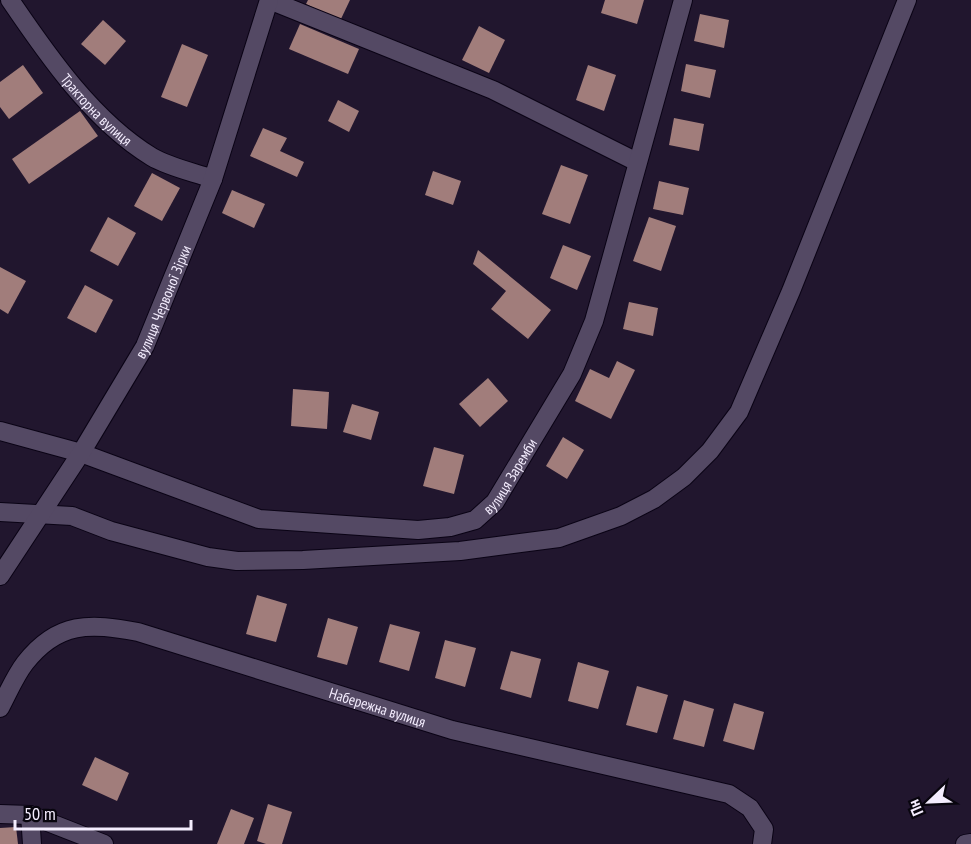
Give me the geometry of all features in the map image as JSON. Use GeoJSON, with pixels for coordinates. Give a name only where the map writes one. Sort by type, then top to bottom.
{"type":"FeatureCollection","features":[{"type":"Feature","properties":{"kind":"street","name":"Тракторна вулиця"},"geometry":{"type":"LineString","coordinates":[[10,0],[36,39],[78,91],[121,136],[154,158],[213,179]]}},
{"type":"Feature","properties":{"kind":"street","name":"вулиця Червоної Зірки"},"geometry":{"type":"LineString","coordinates":[[0,576],[81,453],[145,346],[213,179],[269,0]]}},
{"type":"Feature","properties":{"kind":"street"},"geometry":{"type":"LineString","coordinates":[[269,0],[493,90],[637,162]]}},
{"type":"Feature","properties":{"kind":"street","name":"вулиця Заремби"},"geometry":{"type":"LineString","coordinates":[[0,431],[81,453],[258,519],[418,531],[450,527],[475,520],[495,502],[572,374],[594,321],[683,0]]}},
{"type":"Feature","properties":{"kind":"street"},"geometry":{"type":"LineString","coordinates":[[0,512],[72,516],[111,531],[208,557],[237,561],[303,560],[460,551],[559,538],[621,516],[654,499],[684,477],[710,451],[739,412],[791,291],[907,0]]}},
{"type":"Feature","properties":{"kind":"street","name":"Набережна вулиця"},"geometry":{"type":"LineString","coordinates":[[0,708],[24,663],[47,641],[72,627],[104,626],[138,632],[452,730],[729,794],[750,808],[764,829],[762,844]]}},
{"type":"Feature","properties":{"kind":"street"},"geometry":{"type":"LineString","coordinates":[[0,814],[30,814],[104,844]]}},
{"type":"Feature","properties":{"kind":"street"},"geometry":{"type":"LineString","coordinates":[[30,814],[32,844]]}},
{"type":"Feature","properties":{"kind":"street"},"geometry":{"type":"LineString","coordinates":[[965,844],[971,843]]}},
{"type":"Feature","properties":{"kind":"building"},"geometry":{"type":"Polygon","coordinates":[[[308,0],[350,0],[340,21],[306,4],[308,0]]]}},
{"type":"Feature","properties":{"kind":"building"},"geometry":{"type":"Polygon","coordinates":[[[605,0],[644,0],[637,24],[601,13],[605,0]]]}},
{"type":"Feature","properties":{"kind":"building"},"geometry":{"type":"Polygon","coordinates":[[[700,14],[729,20],[724,48],[694,41],[700,14]]]}},
{"type":"Feature","properties":{"kind":"building"},"geometry":{"type":"Polygon","coordinates":[[[103,20],[126,41],[105,65],[81,44],[103,20]]]}},
{"type":"Feature","properties":{"kind":"building"},"geometry":{"type":"Polygon","coordinates":[[[300,24],[359,49],[348,74],[289,49],[300,24]]]}},
{"type":"Feature","properties":{"kind":"building"},"geometry":{"type":"Polygon","coordinates":[[[479,26],[505,40],[489,73],[462,60],[479,26]]]}},
{"type":"Feature","properties":{"kind":"building"},"geometry":{"type":"Polygon","coordinates":[[[182,44],[208,55],[187,107],[161,97],[182,44]]]}},
{"type":"Feature","properties":{"kind":"building"},"geometry":{"type":"Polygon","coordinates":[[[686,64],[716,70],[710,98],[681,91],[686,64]]]}},
{"type":"Feature","properties":{"kind":"building"},"geometry":{"type":"Polygon","coordinates":[[[23,65],[43,93],[9,119],[0,107],[0,82],[23,65]]]}},
{"type":"Feature","properties":{"kind":"building"},"geometry":{"type":"Polygon","coordinates":[[[588,65],[616,75],[604,111],[576,100],[588,65]]]}},
{"type":"Feature","properties":{"kind":"building"},"geometry":{"type":"Polygon","coordinates":[[[338,100],[359,111],[349,132],[328,121],[338,100]]]}},
{"type":"Feature","properties":{"kind":"building"},"geometry":{"type":"Polygon","coordinates":[[[80,111],[98,136],[29,184],[12,159],[80,111]]]}},
{"type":"Feature","properties":{"kind":"building"},"geometry":{"type":"Polygon","coordinates":[[[674,118],[704,124],[699,151],[669,145],[674,118]]]}},
{"type":"Feature","properties":{"kind":"building"},"geometry":{"type":"Polygon","coordinates":[[[263,128],[287,138],[280,151],[304,162],[297,177],[250,156],[263,128]]]}},
{"type":"Feature","properties":{"kind":"building"},"geometry":{"type":"Polygon","coordinates":[[[561,165],[588,175],[570,224],[542,214],[561,165]]]}},
{"type":"Feature","properties":{"kind":"building"},"geometry":{"type":"Polygon","coordinates":[[[433,171],[461,181],[453,205],[425,195],[433,171]]]}},
{"type":"Feature","properties":{"kind":"building"},"geometry":{"type":"Polygon","coordinates":[[[152,173],[180,188],[162,221],[134,206],[152,173]]]}},
{"type":"Feature","properties":{"kind":"building"},"geometry":{"type":"Polygon","coordinates":[[[659,181],[689,188],[683,215],[653,209],[659,181]]]}},
{"type":"Feature","properties":{"kind":"building"},"geometry":{"type":"Polygon","coordinates":[[[232,190],[265,204],[254,228],[222,213],[232,190]]]}},
{"type":"Feature","properties":{"kind":"building"},"geometry":{"type":"Polygon","coordinates":[[[108,217],[136,233],[118,266],[90,251],[108,217]]]}},
{"type":"Feature","properties":{"kind":"building"},"geometry":{"type":"Polygon","coordinates":[[[649,217],[676,226],[661,271],[633,261],[649,217]]]}},
{"type":"Feature","properties":{"kind":"building"},"geometry":{"type":"Polygon","coordinates":[[[563,245],[591,256],[577,290],[550,278],[563,245]]]}},
{"type":"Feature","properties":{"kind":"building"},"geometry":{"type":"Polygon","coordinates":[[[478,250],[551,310],[528,339],[491,309],[506,291],[473,264],[478,250]]]}},
{"type":"Feature","properties":{"kind":"building"},"geometry":{"type":"Polygon","coordinates":[[[0,267],[26,281],[8,314],[0,309],[0,267]]]}},
{"type":"Feature","properties":{"kind":"building"},"geometry":{"type":"Polygon","coordinates":[[[85,285],[113,300],[96,333],[67,318],[85,285]]]}},
{"type":"Feature","properties":{"kind":"building"},"geometry":{"type":"Polygon","coordinates":[[[629,302],[658,308],[653,336],[623,329],[629,302]]]}},
{"type":"Feature","properties":{"kind":"building"},"geometry":{"type":"Polygon","coordinates":[[[617,361],[635,370],[611,419],[575,401],[590,369],[609,378],[617,361]]]}},
{"type":"Feature","properties":{"kind":"building"},"geometry":{"type":"Polygon","coordinates":[[[488,378],[508,401],[480,427],[459,404],[488,378]]]}},
{"type":"Feature","properties":{"kind":"building"},"geometry":{"type":"Polygon","coordinates":[[[293,389],[329,392],[327,429],[291,426],[293,389]]]}},
{"type":"Feature","properties":{"kind":"building"},"geometry":{"type":"Polygon","coordinates":[[[352,404],[379,412],[371,440],[343,432],[352,404]]]}},
{"type":"Feature","properties":{"kind":"building"},"geometry":{"type":"Polygon","coordinates":[[[563,437],[584,450],[567,479],[546,466],[563,437]]]}},
{"type":"Feature","properties":{"kind":"building"},"geometry":{"type":"Polygon","coordinates":[[[434,447],[464,455],[454,494],[423,486],[434,447]]]}},
{"type":"Feature","properties":{"kind":"building"},"geometry":{"type":"Polygon","coordinates":[[[257,595],[287,604],[276,642],[246,634],[257,595]]]}},
{"type":"Feature","properties":{"kind":"building"},"geometry":{"type":"Polygon","coordinates":[[[328,618],[358,627],[347,665],[317,657],[328,618]]]}},
{"type":"Feature","properties":{"kind":"building"},"geometry":{"type":"Polygon","coordinates":[[[390,624],[420,632],[409,671],[379,662],[390,624]]]}},
{"type":"Feature","properties":{"kind":"building"},"geometry":{"type":"Polygon","coordinates":[[[445,640],[476,648],[465,687],[435,678],[445,640]]]}},
{"type":"Feature","properties":{"kind":"building"},"geometry":{"type":"Polygon","coordinates":[[[511,651],[541,659],[531,698],[500,689],[511,651]]]}},
{"type":"Feature","properties":{"kind":"building"},"geometry":{"type":"Polygon","coordinates":[[[578,662],[609,671],[598,709],[568,701],[578,662]]]}},
{"type":"Feature","properties":{"kind":"building"},"geometry":{"type":"Polygon","coordinates":[[[637,686],[668,695],[657,733],[626,725],[637,686]]]}},
{"type":"Feature","properties":{"kind":"building"},"geometry":{"type":"Polygon","coordinates":[[[684,700],[714,709],[704,747],[673,739],[684,700]]]}},
{"type":"Feature","properties":{"kind":"building"},"geometry":{"type":"Polygon","coordinates":[[[734,703],[764,712],[754,750],[723,741],[734,703]]]}},
{"type":"Feature","properties":{"kind":"building"},"geometry":{"type":"Polygon","coordinates":[[[95,757],[129,773],[117,801],[82,785],[95,757]]]}},
{"type":"Feature","properties":{"kind":"building"},"geometry":{"type":"Polygon","coordinates":[[[268,804],[292,812],[282,844],[266,844],[257,841],[268,804]]]}},
{"type":"Feature","properties":{"kind":"building"},"geometry":{"type":"Polygon","coordinates":[[[231,809],[254,818],[244,844],[217,844],[231,809]]]}},
{"type":"Feature","properties":{"kind":"building"},"geometry":{"type":"Polygon","coordinates":[[[16,827],[18,844],[0,844],[0,828],[16,827]]]}}]}
